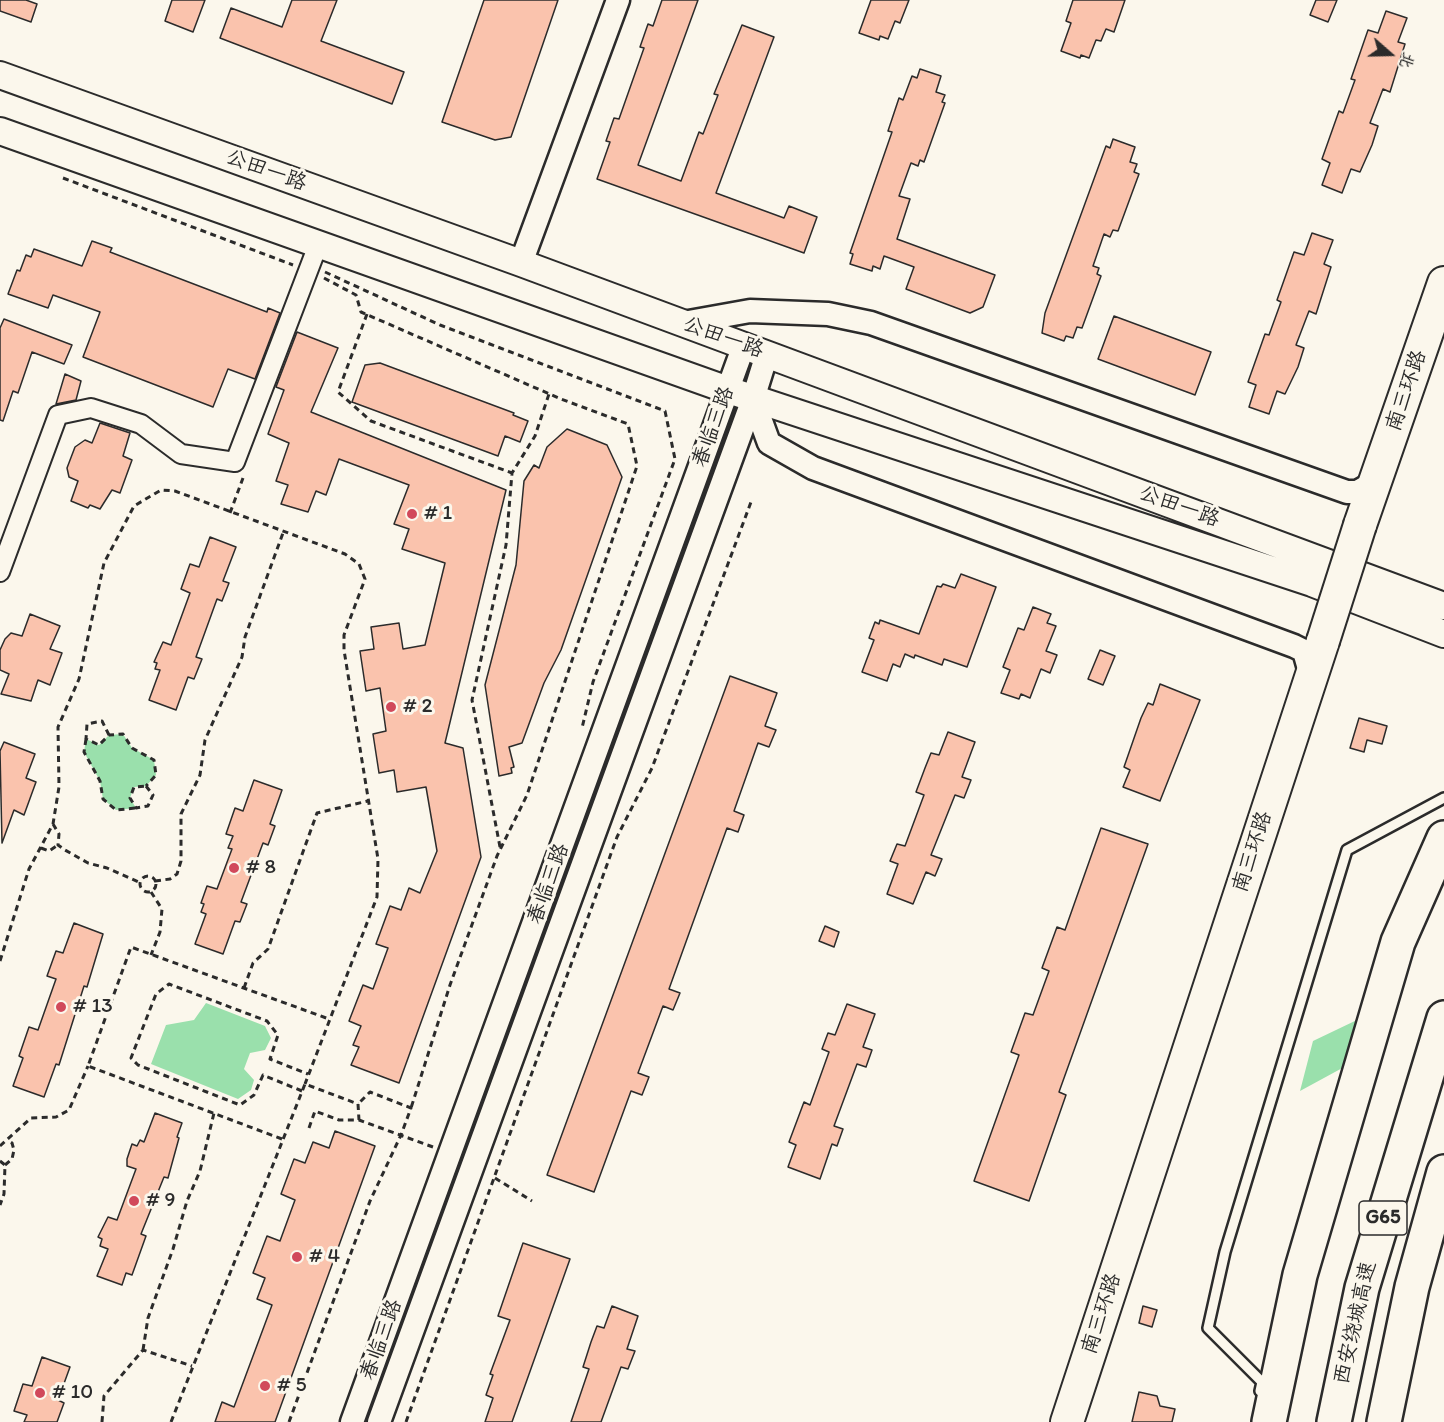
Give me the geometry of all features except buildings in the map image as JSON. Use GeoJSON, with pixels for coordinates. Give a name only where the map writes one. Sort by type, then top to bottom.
{"type":"FeatureCollection","features":[{"type":"Feature","properties":{"kind":"highway","name":"南三环路"},"geometry":{"type":"LineString","coordinates":[[1067,1422],[1360,525],[1444,283]]}},
{"type":"Feature","properties":{"kind":"highway"},"geometry":{"type":"LineString","coordinates":[[1263,1412],[1288,1332],[1300,1275],[1398,942],[1444,838]]}},
{"type":"Feature","properties":{"kind":"highway","name":"西安绕城高速"},"geometry":{"type":"LineString","coordinates":[[1334,1422],[1362,1288],[1444,1018]]}},
{"type":"Feature","properties":{"kind":"highway","name":"G65"},"geometry":{"type":"LineString","coordinates":[[1384,1422],[1412,1287],[1444,1172]]}},
{"type":"Feature","properties":{"kind":"main road","name":"公田一路"},"geometry":{"type":"LineString","coordinates":[[0,75],[521,263],[1444,606]]}},
{"type":"Feature","properties":{"kind":"main road","name":"公田一路"},"geometry":{"type":"LineString","coordinates":[[0,131],[310,262],[728,390],[1300,579],[1444,634]]}},
{"type":"Feature","properties":{"kind":"street"},"geometry":{"type":"LineString","coordinates":[[521,263],[618,0]]}},
{"type":"Feature","properties":{"kind":"street"},"geometry":{"type":"LineString","coordinates":[[0,572],[58,415],[92,408],[141,424],[181,454],[235,462],[310,262]]}},
{"type":"Feature","properties":{"kind":"street"},"geometry":{"type":"LineString","coordinates":[[683,323],[750,311],[828,314],[872,323],[1347,492],[1358,492],[1375,482]]}},
{"type":"Feature","properties":{"kind":"street","name":"春临三路"},"geometry":{"type":"LineString","coordinates":[[352,1422],[728,390],[755,350]]}},
{"type":"Feature","properties":{"kind":"street","name":"春临三路"},"geometry":{"type":"LineString","coordinates":[[379,1422],[753,399],[755,350]]}},
{"type":"Feature","properties":{"kind":"street"},"geometry":{"type":"LineString","coordinates":[[753,399],[769,443],[813,468],[1294,646],[1304,651],[1311,676]]}},
{"type":"Feature","properties":{"kind":"lane"},"geometry":{"type":"LineString","coordinates":[[1262,1382],[1208,1328],[1225,1252],[1347,850],[1444,798]]}},
{"type":"Feature","properties":{"kind":"lane"},"geometry":{"type":"LineString","coordinates":[[1263,1412],[1262,1382],[1288,1332]]}},
{"type":"Feature","properties":{"kind":"path"},"geometry":{"type":"LineString","coordinates":[[55,175],[310,262],[327,274],[440,325],[665,411],[675,459],[593,682],[580,736]]}},
{"type":"Feature","properties":{"kind":"path"},"geometry":{"type":"LineString","coordinates":[[289,1422],[370,1201],[411,1108],[450,985],[500,849],[527,795],[637,466],[628,424],[549,394],[361,312],[356,295],[310,262]]}},
{"type":"Feature","properties":{"kind":"path"},"geometry":{"type":"LineString","coordinates":[[367,314],[338,392],[371,422],[513,473]]}},
{"type":"Feature","properties":{"kind":"path"},"geometry":{"type":"LineString","coordinates":[[500,849],[472,700],[506,545],[513,473],[535,436],[549,394]]}},
{"type":"Feature","properties":{"kind":"path"},"geometry":{"type":"LineString","coordinates":[[230,513],[244,476]]}},
{"type":"Feature","properties":{"kind":"path"},"geometry":{"type":"LineString","coordinates":[[0,961],[29,869],[52,824],[58,787],[58,727],[79,679],[104,563],[134,506],[161,490],[175,491],[283,533],[345,554],[359,564],[365,579],[344,635],[344,650],[378,859],[376,897],[305,1084],[171,1422]]}},
{"type":"Feature","properties":{"kind":"path"},"geometry":{"type":"LineString","coordinates":[[406,1422],[617,837],[652,768],[751,502]]}},
{"type":"Feature","properties":{"kind":"path"},"geometry":{"type":"LineString","coordinates":[[152,955],[160,932],[162,909],[151,892],[140,887],[141,879],[149,876],[155,881],[170,879],[177,874],[181,861],[181,813],[200,775],[205,740],[242,657],[245,637],[283,533]]}},
{"type":"Feature","properties":{"kind":"path"},"geometry":{"type":"LineString","coordinates":[[109,735],[102,722],[87,724],[84,752],[100,781],[103,799],[116,810],[148,806],[153,795],[146,786]]}},
{"type":"Feature","properties":{"kind":"path"},"geometry":{"type":"LineString","coordinates":[[86,739],[99,745],[109,735],[123,734],[132,748],[154,760],[156,775],[146,786],[134,787],[129,798],[136,808]]}},
{"type":"Feature","properties":{"kind":"path"},"geometry":{"type":"LineString","coordinates":[[244,988],[253,963],[268,949],[317,813],[368,801]]}},
{"type":"Feature","properties":{"kind":"path"},"geometry":{"type":"LineString","coordinates":[[52,824],[59,834],[58,845]]}},
{"type":"Feature","properties":{"kind":"path"},"geometry":{"type":"LineString","coordinates":[[40,848],[49,851],[58,845]]}},
{"type":"Feature","properties":{"kind":"path"},"geometry":{"type":"LineString","coordinates":[[58,845],[88,863],[107,868],[141,883]]}},
{"type":"Feature","properties":{"kind":"path"},"geometry":{"type":"LineString","coordinates":[[151,892],[155,881]]}},
{"type":"Feature","properties":{"kind":"path"},"geometry":{"type":"LineString","coordinates":[[9,1141],[11,1134],[31,1118],[56,1117],[69,1110],[88,1066],[131,947],[329,1019]]}},
{"type":"Feature","properties":{"kind":"path"},"geometry":{"type":"LineString","coordinates":[[302,1090],[263,1075],[254,1095],[240,1106],[138,1065],[131,1058],[156,994],[169,984],[267,1021],[278,1035],[270,1059],[308,1074]]}},
{"type":"Feature","properties":{"kind":"path"},"geometry":{"type":"LineString","coordinates":[[88,1066],[282,1139]]}},
{"type":"Feature","properties":{"kind":"path"},"geometry":{"type":"LineString","coordinates":[[305,1084],[358,1104]]}},
{"type":"Feature","properties":{"kind":"path"},"geometry":{"type":"LineString","coordinates":[[309,1128],[315,1111],[339,1120],[359,1120],[358,1104],[370,1092],[411,1108]]}},
{"type":"Feature","properties":{"kind":"path"},"geometry":{"type":"LineString","coordinates":[[102,1422],[104,1396],[143,1350],[148,1318],[173,1248],[186,1201],[200,1172],[214,1113]]}},
{"type":"Feature","properties":{"kind":"path"},"geometry":{"type":"LineString","coordinates":[[0,1146],[2,1142],[9,1141]]}},
{"type":"Feature","properties":{"kind":"path"},"geometry":{"type":"LineString","coordinates":[[0,1205],[4,1194],[5,1165],[12,1159],[14,1150],[9,1141]]}},
{"type":"Feature","properties":{"kind":"path"},"geometry":{"type":"LineString","coordinates":[[0,1161],[5,1165]]}},
{"type":"Feature","properties":{"kind":"path"},"geometry":{"type":"LineString","coordinates":[[143,1350],[192,1366]]}},
{"type":"Feature","properties":{"kind":"green space"},"geometry":{"type":"Polygon","coordinates":[[[123,734],[132,748],[154,760],[156,775],[146,786],[134,787],[130,798],[136,808],[116,810],[103,799],[100,781],[84,752],[86,739],[99,745],[109,735],[123,734]]]}},
{"type":"Feature","properties":{"kind":"green space"},"geometry":{"type":"Polygon","coordinates":[[[206,1003],[265,1026],[271,1038],[265,1050],[250,1053],[244,1069],[254,1080],[251,1090],[238,1099],[151,1064],[166,1025],[194,1020],[206,1003]]]}},
{"type":"Feature","properties":{"kind":"green space"},"geometry":{"type":"Polygon","coordinates":[[[1359,1019],[1346,1066],[1300,1091],[1313,1041],[1359,1019]]]}},
{"type":"Feature","properties":{"kind":"place","name":"# 1"},"geometry":{"type":"Point","coordinates":[412,514]}},
{"type":"Feature","properties":{"kind":"place","name":"# 2"},"geometry":{"type":"Point","coordinates":[391,707]}},
{"type":"Feature","properties":{"kind":"place","name":"# 8"},"geometry":{"type":"Point","coordinates":[234,868]}},
{"type":"Feature","properties":{"kind":"place","name":"# 13"},"geometry":{"type":"Point","coordinates":[61,1007]}},
{"type":"Feature","properties":{"kind":"place","name":"# 9"},"geometry":{"type":"Point","coordinates":[134,1201]}},
{"type":"Feature","properties":{"kind":"place","name":"# 4"},"geometry":{"type":"Point","coordinates":[297,1257]}},
{"type":"Feature","properties":{"kind":"place","name":"# 5"},"geometry":{"type":"Point","coordinates":[265,1386]}},
{"type":"Feature","properties":{"kind":"place","name":"# 10"},"geometry":{"type":"Point","coordinates":[40,1393]}}]}
